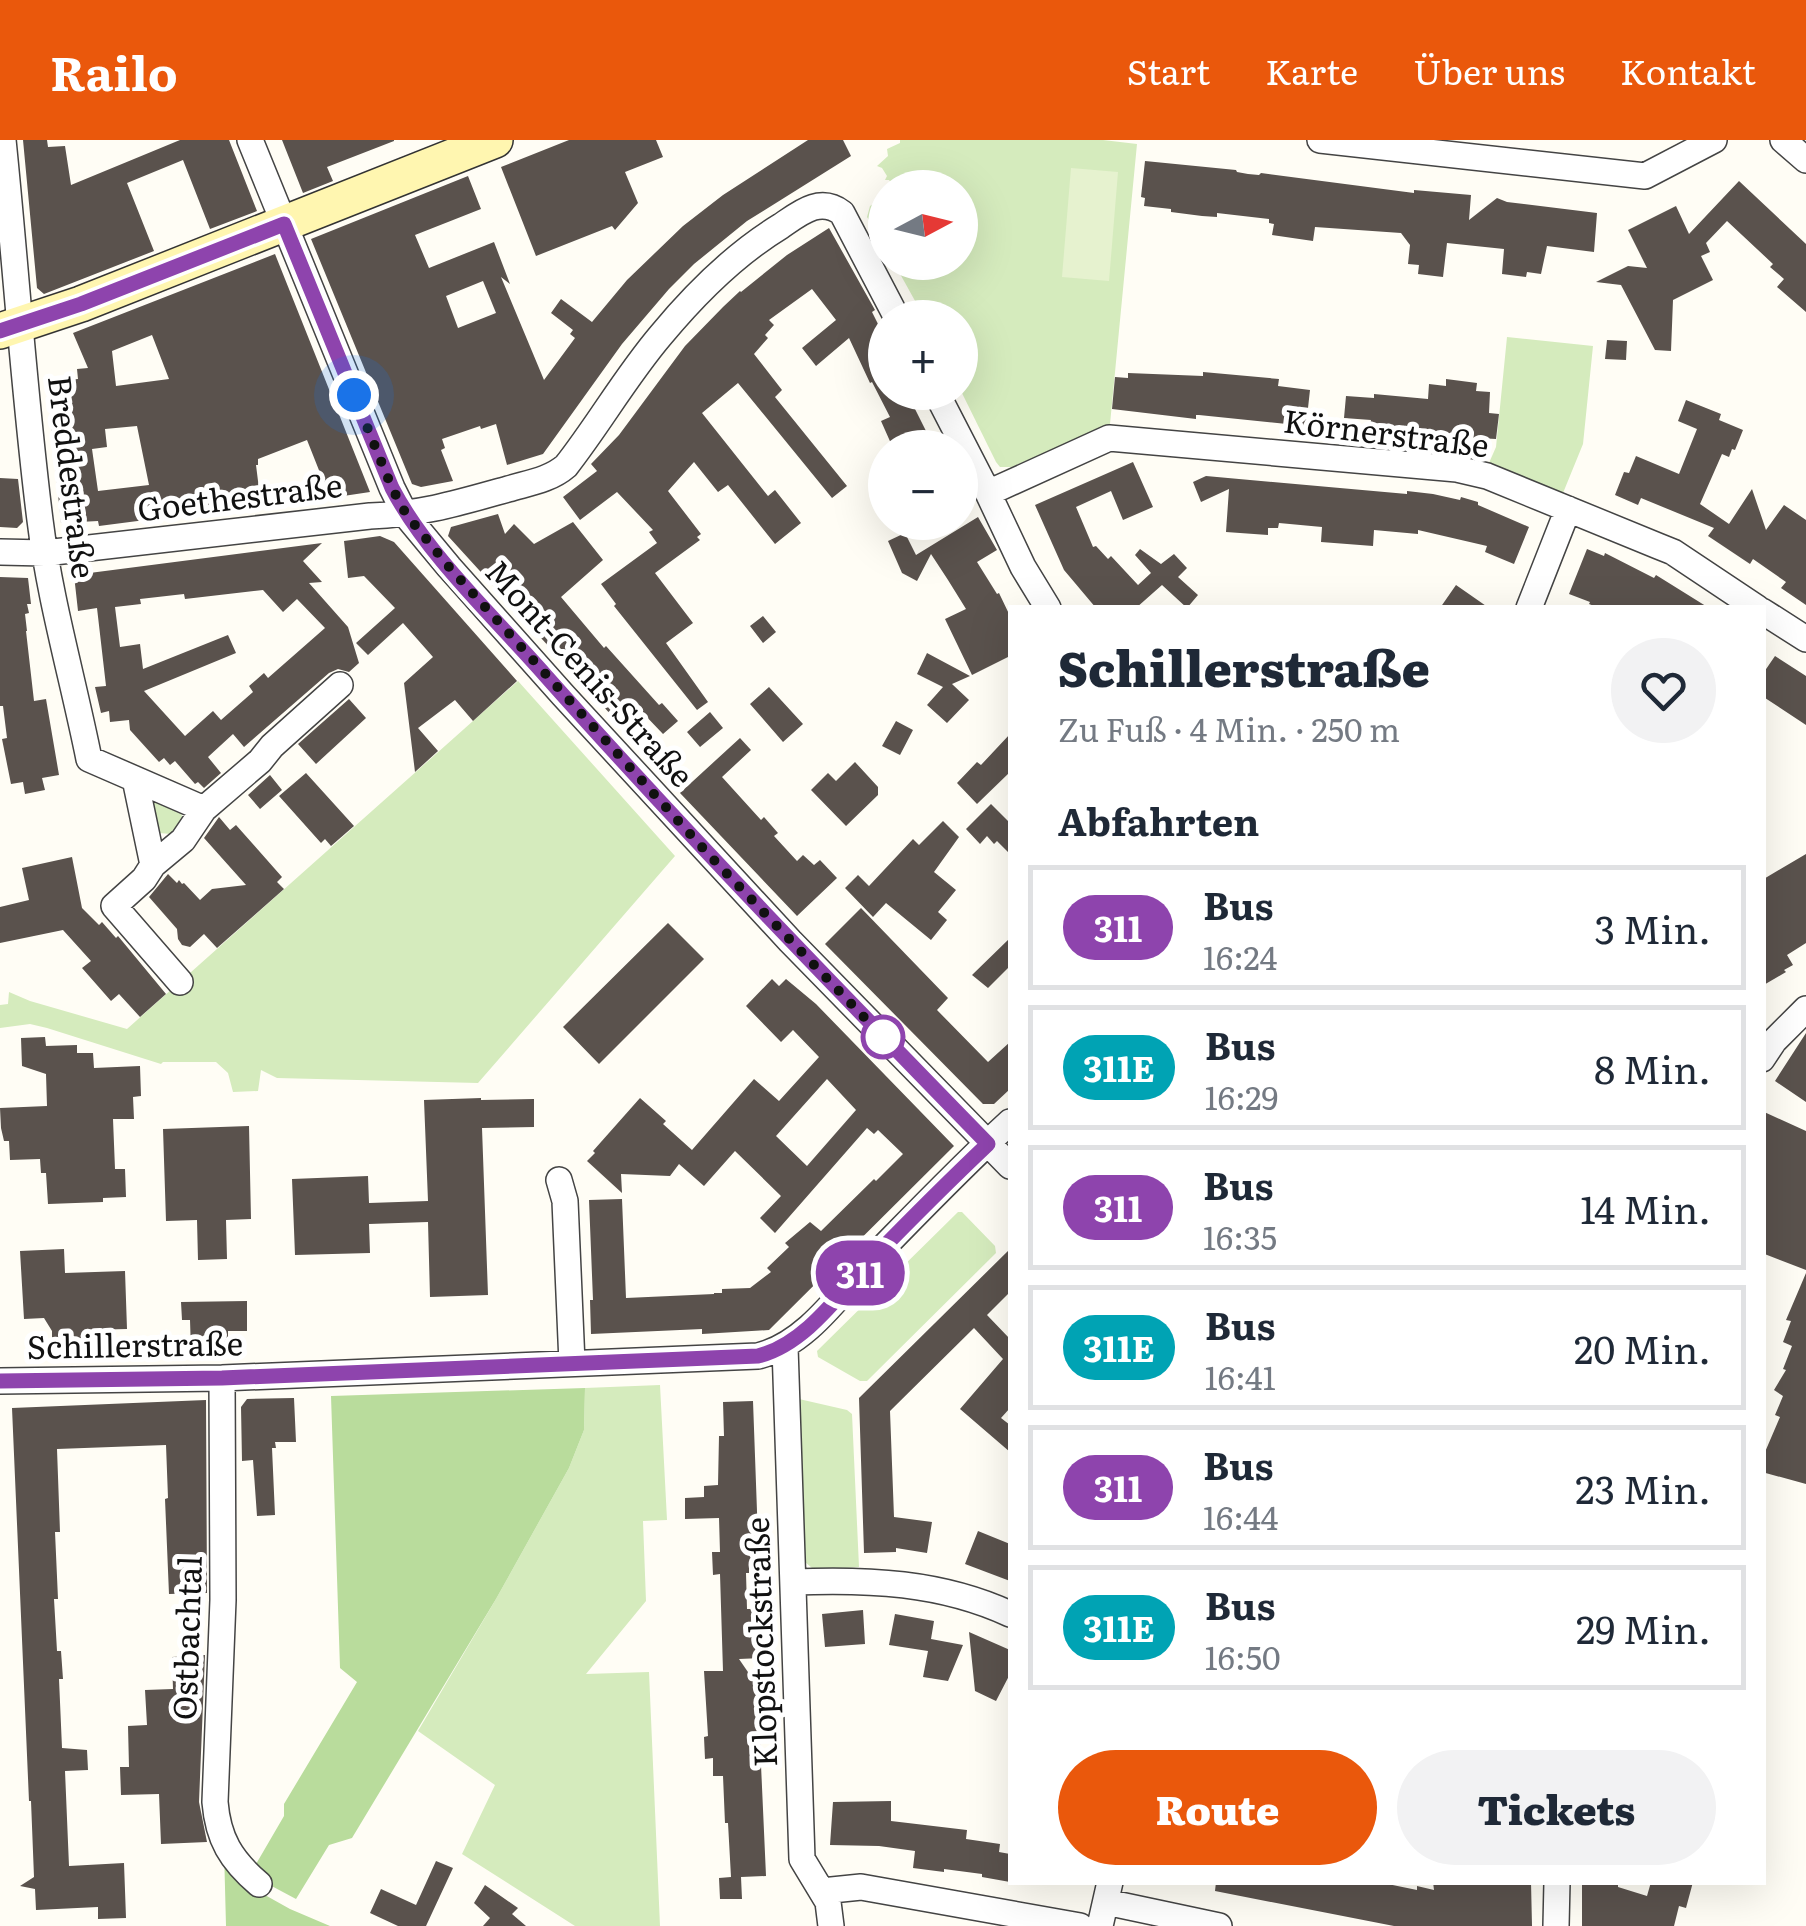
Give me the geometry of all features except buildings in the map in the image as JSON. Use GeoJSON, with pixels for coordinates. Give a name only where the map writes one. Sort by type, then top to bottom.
{"type":"FeatureCollection","features":[{"type":"Feature","properties":{"kind":"street","name":"Breddestraße"},"geometry":{"type":"LineString","coordinates":[[3,140],[10,328],[45,553],[91,770],[135,779],[204,809]]}},
{"type":"Feature","properties":{"kind":"street","name":"Mont-Cenis-Straße"},"geometry":{"type":"LineString","coordinates":[[250,140],[406,514],[474,596],[717,864],[1008,1164]]}},
{"type":"Feature","properties":{"kind":"street"},"geometry":{"type":"LineString","coordinates":[[10,328],[81,304],[496,140]]}},
{"type":"Feature","properties":{"kind":"street"},"geometry":{"type":"LineString","coordinates":[[1320,140],[1646,176],[1714,140]]}},
{"type":"Feature","properties":{"kind":"street"},"geometry":{"type":"LineString","coordinates":[[1783,140],[1806,160]]}},
{"type":"Feature","properties":{"kind":"street","name":"Goethestraße"},"geometry":{"type":"LineString","coordinates":[[0,552],[45,553],[406,514],[438,509],[558,472],[572,459],[659,337],[743,252],[804,210],[826,205],[842,213],[888,300]]}},
{"type":"Feature","properties":{"kind":"street"},"geometry":{"type":"LineString","coordinates":[[945,410],[1023,567],[1046,605]]}},
{"type":"Feature","properties":{"kind":"street","name":"Körnerstraße"},"geometry":{"type":"LineString","coordinates":[[988,492],[1108,438],[1457,469],[1487,476],[1673,552],[1754,605]]}},
{"type":"Feature","properties":{"kind":"street"},"geometry":{"type":"LineString","coordinates":[[1531,605],[1568,509]]}},
{"type":"Feature","properties":{"kind":"street","name":"Körnerstraße"},"geometry":{"type":"LineString","coordinates":[[1766,613],[1806,640]]}},
{"type":"Feature","properties":{"kind":"street"},"geometry":{"type":"LineString","coordinates":[[180,982],[114,906],[182,840],[204,809],[340,685]]}},
{"type":"Feature","properties":{"kind":"street"},"geometry":{"type":"LineString","coordinates":[[135,779],[153,865]]}},
{"type":"Feature","properties":{"kind":"street"},"geometry":{"type":"LineString","coordinates":[[1766,1053],[1806,1009]]}},
{"type":"Feature","properties":{"kind":"street"},"geometry":{"type":"LineString","coordinates":[[785,1347],[1008,1124]]}},
{"type":"Feature","properties":{"kind":"street"},"geometry":{"type":"LineString","coordinates":[[559,1180],[565,1201],[572,1363]]}},
{"type":"Feature","properties":{"kind":"street","name":"Schillerstraße"},"geometry":{"type":"LineString","coordinates":[[0,1381],[222,1378],[758,1356],[785,1347]]}},
{"type":"Feature","properties":{"kind":"street","name":"Klopstockstraße"},"geometry":{"type":"LineString","coordinates":[[785,1347],[802,1859],[828,1902],[831,1926]]}},
{"type":"Feature","properties":{"kind":"street","name":"Ostbachtal"},"geometry":{"type":"LineString","coordinates":[[222,1378],[224,1600],[216,1819],[230,1857],[259,1884]]}},
{"type":"Feature","properties":{"kind":"street"},"geometry":{"type":"LineString","coordinates":[[793,1582],[847,1580],[912,1585],[974,1600],[1008,1613]]}},
{"type":"Feature","properties":{"kind":"street"},"geometry":{"type":"LineString","coordinates":[[1556,1926],[1557,1885]]}},
{"type":"Feature","properties":{"kind":"street"},"geometry":{"type":"LineString","coordinates":[[822,1891],[861,1888],[1080,1926]]}},
{"type":"Feature","properties":{"kind":"street"},"geometry":{"type":"LineString","coordinates":[[1105,1904],[1219,1926]]}},
{"type":"Feature","properties":{"kind":"green space"},"geometry":{"type":"Polygon","coordinates":[[[1103,140],[1137,144],[1110,424],[1012,467],[1000,467],[996,462],[970,410],[978,410],[978,300],[915,300],[903,280],[978,280],[978,170],[883,170],[877,166],[888,156],[887,149],[900,143],[1103,140]]]}},
{"type":"Feature","properties":{"kind":"green space"},"geometry":{"type":"Polygon","coordinates":[[[1071,168],[1118,172],[1109,281],[1062,277],[1071,168]]]}},
{"type":"Feature","properties":{"kind":"green space"},"geometry":{"type":"Polygon","coordinates":[[[1507,337],[1593,346],[1583,444],[1563,493],[1489,463],[1496,447],[1507,337]]]}},
{"type":"Feature","properties":{"kind":"green space"},"geometry":{"type":"Polygon","coordinates":[[[518,681],[675,856],[478,1083],[277,1078],[261,1070],[258,1091],[233,1092],[228,1073],[216,1062],[161,1064],[30,1024],[0,1028],[0,1005],[8,1004],[9,992],[127,1029],[518,681]]]}},
{"type":"Feature","properties":{"kind":"green space"},"geometry":{"type":"Polygon","coordinates":[[[153,798],[180,810],[181,824],[171,834],[159,833],[148,801],[153,798]]]}},
{"type":"Feature","properties":{"kind":"green space"},"geometry":{"type":"Polygon","coordinates":[[[958,1212],[995,1246],[996,1253],[867,1381],[860,1381],[818,1357],[817,1351],[958,1212]]]}},
{"type":"Feature","properties":{"kind":"green space"},"geometry":{"type":"Polygon","coordinates":[[[660,1385],[667,1520],[643,1521],[646,1601],[586,1674],[649,1672],[660,1926],[575,1926],[462,1854],[495,1785],[418,1731],[569,1468],[584,1430],[585,1388],[660,1385]]]}},
{"type":"Feature","properties":{"kind":"green space"},"geometry":{"type":"Polygon","coordinates":[[[585,1388],[584,1430],[569,1468],[496,1599],[352,1838],[329,1845],[296,1899],[266,1883],[252,1871],[284,1816],[284,1804],[357,1682],[340,1668],[331,1396],[585,1388]]]}},
{"type":"Feature","properties":{"kind":"green space"},"geometry":{"type":"Polygon","coordinates":[[[799,1399],[852,1414],[859,1567],[818,1570],[805,1562],[799,1399]]]}},
{"type":"Feature","properties":{"kind":"green space"},"geometry":{"type":"Polygon","coordinates":[[[224,1849],[256,1890],[330,1926],[226,1926],[224,1849]]]}},
{"type":"Feature","properties":{"kind":"bus line","name":"311"},"geometry":{"type":"LineString","coordinates":[[0,331],[81,304],[284,224],[406,514],[463,583],[710,856],[988,1144],[808,1328],[771,1353],[222,1378],[0,1381]]}},
{"type":"Feature","properties":{"kind":"route"},"geometry":{"type":"LineString","coordinates":[[354,395],[406,514],[449,567],[710,856],[883,1037]]}}]}
